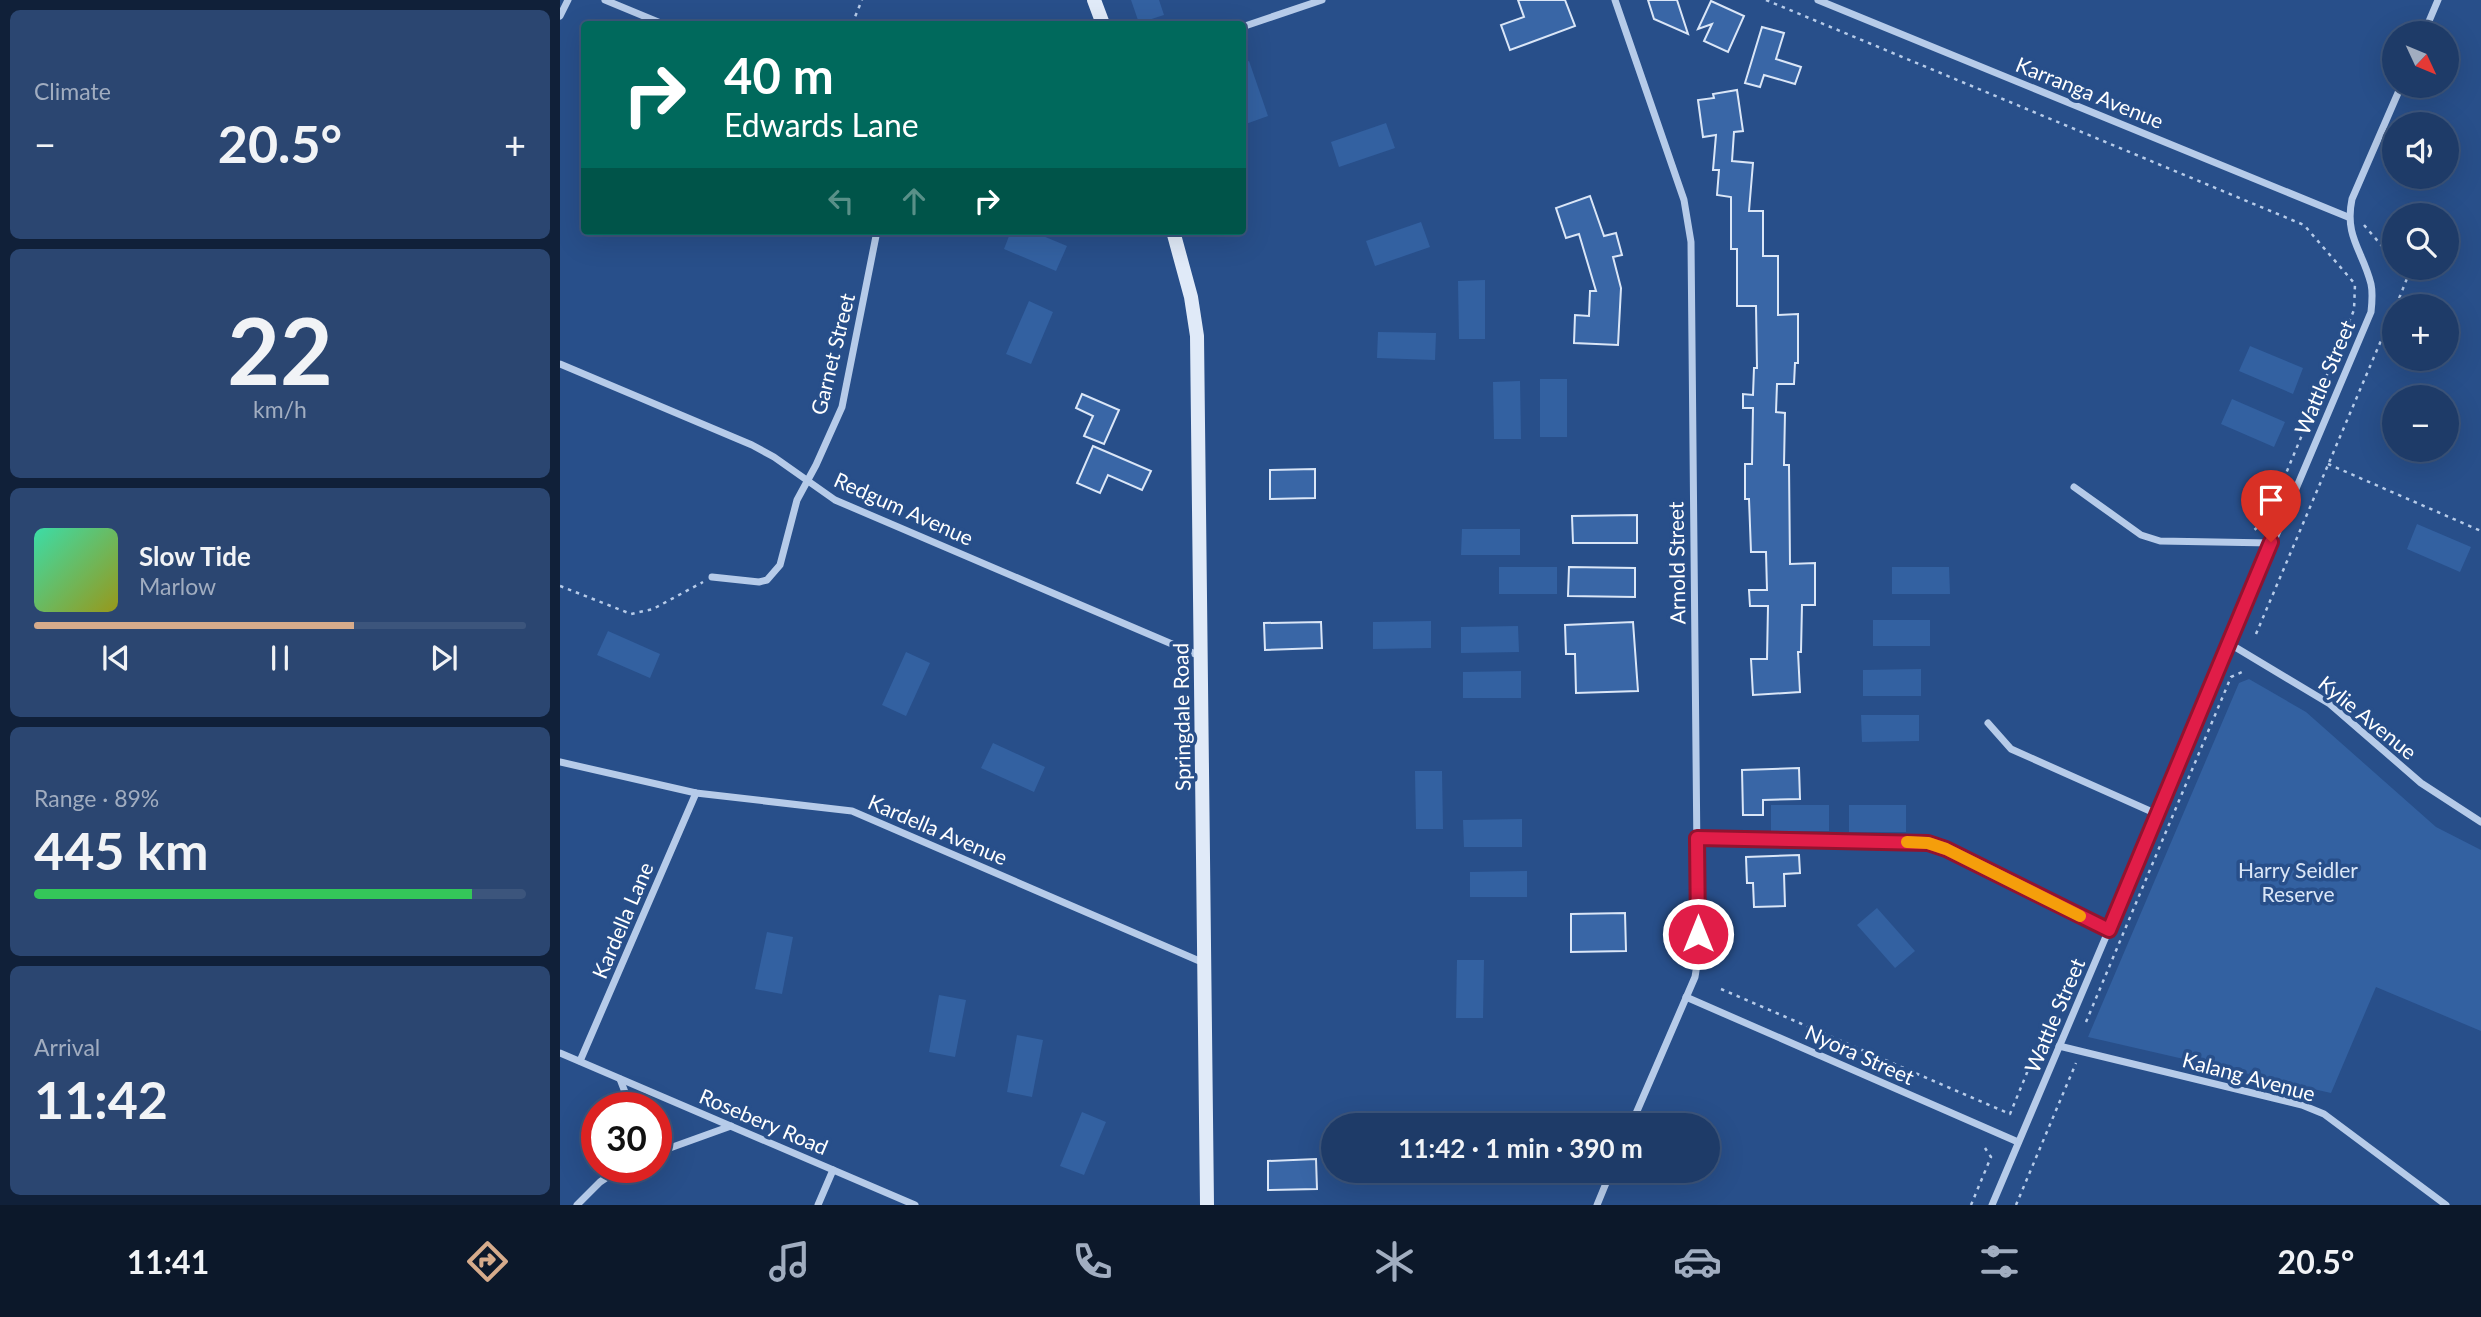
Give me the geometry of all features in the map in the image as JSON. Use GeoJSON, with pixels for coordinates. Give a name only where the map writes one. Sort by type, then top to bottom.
{"type":"FeatureCollection","features":[{"type":"Feature","properties":{"kind":"main road"},"geometry":{"type":"LineString","coordinates":[[1094,0],[1102,21]]}},
{"type":"Feature","properties":{"kind":"main road","name":"Springdale Road"},"geometry":{"type":"LineString","coordinates":[[1173,235],[1186,275],[1197,336],[1207,1205]]}},
{"type":"Feature","properties":{"kind":"street"},"geometry":{"type":"LineString","coordinates":[[560,16],[568,0]]}},
{"type":"Feature","properties":{"kind":"street"},"geometry":{"type":"LineString","coordinates":[[605,0],[656,21]]}},
{"type":"Feature","properties":{"kind":"street"},"geometry":{"type":"LineString","coordinates":[[1246,26],[1322,0]]}},
{"type":"Feature","properties":{"kind":"street","name":"Arnold Street"},"geometry":{"type":"LineString","coordinates":[[1615,0],[1684,200],[1690,242],[1698,958],[1695,977],[1636,1113]]}},
{"type":"Feature","properties":{"kind":"street","name":"Karranga Avenue"},"geometry":{"type":"LineString","coordinates":[[1818,0],[2348,217]]}},
{"type":"Feature","properties":{"kind":"street"},"geometry":{"type":"LineString","coordinates":[[2429,21],[2438,0]]}},
{"type":"Feature","properties":{"kind":"street"},"geometry":{"type":"LineString","coordinates":[[2348,217],[2352,199],[2396,98]]}},
{"type":"Feature","properties":{"kind":"street","name":"Wattle Street"},"geometry":{"type":"LineString","coordinates":[[1992,1205],[2159,815],[2271,542],[2371,312],[2371,284],[2352,237],[2348,217]]}},
{"type":"Feature","properties":{"kind":"street","name":"Garnet Street"},"geometry":{"type":"LineString","coordinates":[[712,577],[759,582],[775,574],[783,555],[797,500],[842,407],[876,235]]}},
{"type":"Feature","properties":{"kind":"street","name":"Redgum Avenue"},"geometry":{"type":"LineString","coordinates":[[560,364],[751,445],[774,457],[835,500],[1201,656]]}},
{"type":"Feature","properties":{"kind":"street"},"geometry":{"type":"LineString","coordinates":[[2074,487],[2141,535],[2160,541],[2271,542]]}},
{"type":"Feature","properties":{"kind":"street","name":"Kylie Avenue"},"geometry":{"type":"LineString","coordinates":[[2230,644],[2330,704],[2421,783],[2460,811],[2481,822]]}},
{"type":"Feature","properties":{"kind":"street"},"geometry":{"type":"LineString","coordinates":[[1988,723],[2011,749],[2159,815]]}},
{"type":"Feature","properties":{"kind":"street","name":"Kardella Avenue"},"geometry":{"type":"LineString","coordinates":[[560,762],[696,793],[852,811],[1204,964]]}},
{"type":"Feature","properties":{"kind":"street","name":"Kardella Lane"},"geometry":{"type":"LineString","coordinates":[[580,1061],[696,793]]}},
{"type":"Feature","properties":{"kind":"street","name":"Nyora Street"},"geometry":{"type":"LineString","coordinates":[[1686,997],[2018,1143]]}},
{"type":"Feature","properties":{"kind":"street","name":"Kalang Avenue"},"geometry":{"type":"LineString","coordinates":[[2059,1046],[2302,1105],[2324,1114],[2446,1205]]}},
{"type":"Feature","properties":{"kind":"street","name":"Rosebery Road"},"geometry":{"type":"LineString","coordinates":[[560,1053],[915,1205]]}},
{"type":"Feature","properties":{"kind":"street"},"geometry":{"type":"LineString","coordinates":[[620,1079],[625,1092]]}},
{"type":"Feature","properties":{"kind":"street"},"geometry":{"type":"LineString","coordinates":[[672,1147],[732,1126]]}},
{"type":"Feature","properties":{"kind":"street"},"geometry":{"type":"LineString","coordinates":[[818,1205],[833,1170]]}},
{"type":"Feature","properties":{"kind":"street"},"geometry":{"type":"LineString","coordinates":[[577,1205],[599,1183]]}},
{"type":"Feature","properties":{"kind":"street"},"geometry":{"type":"LineString","coordinates":[[1597,1205],[1606,1183]]}},
{"type":"Feature","properties":{"kind":"lane"},"geometry":{"type":"LineString","coordinates":[[1697,838],[1928,843],[1946,849],[2109,930]]}},
{"type":"Feature","properties":{"kind":"path"},"geometry":{"type":"LineString","coordinates":[[853,21],[862,0]]}},
{"type":"Feature","properties":{"kind":"path"},"geometry":{"type":"LineString","coordinates":[[1766,0],[2304,225],[2355,284],[2354,310],[2267,519],[2253,531]]}},
{"type":"Feature","properties":{"kind":"path"},"geometry":{"type":"LineString","coordinates":[[2363,225],[2382,246]]}},
{"type":"Feature","properties":{"kind":"path"},"geometry":{"type":"LineString","coordinates":[[2256,634],[2382,338]]}},
{"type":"Feature","properties":{"kind":"path"},"geometry":{"type":"LineString","coordinates":[[2328,464],[2481,531]]}},
{"type":"Feature","properties":{"kind":"path"},"geometry":{"type":"LineString","coordinates":[[560,586],[631,614],[653,609],[712,577]]}},
{"type":"Feature","properties":{"kind":"path"},"geometry":{"type":"LineString","coordinates":[[2086,1022],[2231,677],[2245,671]]}},
{"type":"Feature","properties":{"kind":"path"},"geometry":{"type":"LineString","coordinates":[[1721,989],[2010,1114]]}},
{"type":"Feature","properties":{"kind":"path"},"geometry":{"type":"LineString","coordinates":[[2016,1205],[2076,1063]]}},
{"type":"Feature","properties":{"kind":"path"},"geometry":{"type":"LineString","coordinates":[[1970,1205],[1991,1157],[1985,1148]]}},
{"type":"Feature","properties":{"kind":"green space"},"geometry":{"type":"Polygon","coordinates":[[[1131,0],[1159,0],[1164,15],[1138,21],[1131,0]]]}},
{"type":"Feature","properties":{"kind":"green space"},"geometry":{"type":"Polygon","coordinates":[[[1249,61],[1268,116],[1246,124],[1246,62],[1249,61]]]}},
{"type":"Feature","properties":{"kind":"green space"},"geometry":{"type":"Polygon","coordinates":[[[1386,123],[1395,148],[1339,167],[1331,142],[1386,123]]]}},
{"type":"Feature","properties":{"kind":"green space"},"geometry":{"type":"Polygon","coordinates":[[[1421,222],[1430,247],[1375,266],[1366,241],[1421,222]]]}},
{"type":"Feature","properties":{"kind":"green space"},"geometry":{"type":"Polygon","coordinates":[[[1009,235],[1041,235],[1067,246],[1056,271],[1004,249],[1009,235]]]}},
{"type":"Feature","properties":{"kind":"green space"},"geometry":{"type":"Polygon","coordinates":[[[1485,280],[1485,339],[1459,339],[1458,281],[1485,280]]]}},
{"type":"Feature","properties":{"kind":"green space"},"geometry":{"type":"Polygon","coordinates":[[[1029,301],[1053,312],[1031,364],[1006,354],[1029,301]]]}},
{"type":"Feature","properties":{"kind":"green space"},"geometry":{"type":"Polygon","coordinates":[[[1378,332],[1436,333],[1435,360],[1377,358],[1378,332]]]}},
{"type":"Feature","properties":{"kind":"green space"},"geometry":{"type":"Polygon","coordinates":[[[2250,346],[2303,368],[2293,394],[2239,371],[2250,346]]]}},
{"type":"Feature","properties":{"kind":"green space"},"geometry":{"type":"Polygon","coordinates":[[[1540,379],[1567,379],[1567,437],[1540,437],[1540,379]]]}},
{"type":"Feature","properties":{"kind":"green space"},"geometry":{"type":"Polygon","coordinates":[[[1520,381],[1521,439],[1494,439],[1493,382],[1520,381]]]}},
{"type":"Feature","properties":{"kind":"green space"},"geometry":{"type":"Polygon","coordinates":[[[2232,399],[2285,422],[2274,447],[2221,424],[2232,399]]]}},
{"type":"Feature","properties":{"kind":"green space"},"geometry":{"type":"Polygon","coordinates":[[[2417,524],[2471,547],[2460,572],[2407,549],[2417,524]]]}},
{"type":"Feature","properties":{"kind":"green space"},"geometry":{"type":"Polygon","coordinates":[[[1462,529],[1520,529],[1520,555],[1461,555],[1462,529]]]}},
{"type":"Feature","properties":{"kind":"green space"},"geometry":{"type":"Polygon","coordinates":[[[1499,567],[1557,567],[1557,594],[1499,594],[1499,567]]]}},
{"type":"Feature","properties":{"kind":"green space"},"geometry":{"type":"Polygon","coordinates":[[[1892,567],[1949,567],[1950,594],[1892,594],[1892,567]]]}},
{"type":"Feature","properties":{"kind":"green space"},"geometry":{"type":"Polygon","coordinates":[[[1873,620],[1930,620],[1930,646],[1873,646],[1873,620]]]}},
{"type":"Feature","properties":{"kind":"green space"},"geometry":{"type":"Polygon","coordinates":[[[1431,621],[1431,648],[1373,649],[1373,622],[1431,621]]]}},
{"type":"Feature","properties":{"kind":"green space"},"geometry":{"type":"Polygon","coordinates":[[[1518,626],[1519,652],[1461,653],[1461,627],[1518,626]]]}},
{"type":"Feature","properties":{"kind":"green space"},"geometry":{"type":"Polygon","coordinates":[[[608,631],[660,654],[650,678],[597,655],[608,631]]]}},
{"type":"Feature","properties":{"kind":"green space"},"geometry":{"type":"Polygon","coordinates":[[[906,652],[930,663],[906,716],[882,705],[906,652]]]}},
{"type":"Feature","properties":{"kind":"green space"},"geometry":{"type":"Polygon","coordinates":[[[1921,669],[1921,696],[1863,696],[1863,670],[1921,669]]]}},
{"type":"Feature","properties":{"kind":"green space"},"geometry":{"type":"Polygon","coordinates":[[[1521,671],[1521,698],[1463,698],[1463,672],[1521,671]]]}},
{"type":"Feature","properties":{"kind":"green space","name":"Harry Seidler Reserve"},"geometry":{"type":"Polygon","coordinates":[[[2249,679],[2306,712],[2436,827],[2481,850],[2481,1031],[2376,987],[2331,1093],[2088,1037],[2239,683],[2249,679]]]}},
{"type":"Feature","properties":{"kind":"green space"},"geometry":{"type":"Polygon","coordinates":[[[1861,715],[1919,715],[1919,741],[1862,742],[1861,715]]]}},
{"type":"Feature","properties":{"kind":"green space"},"geometry":{"type":"Polygon","coordinates":[[[993,743],[1045,767],[1034,792],[981,768],[993,743]]]}},
{"type":"Feature","properties":{"kind":"green space"},"geometry":{"type":"Polygon","coordinates":[[[1415,771],[1442,771],[1443,829],[1416,829],[1415,771]]]}},
{"type":"Feature","properties":{"kind":"green space"},"geometry":{"type":"Polygon","coordinates":[[[1771,805],[1829,805],[1829,831],[1771,831],[1771,805]]]}},
{"type":"Feature","properties":{"kind":"green space"},"geometry":{"type":"Polygon","coordinates":[[[1849,805],[1906,805],[1906,832],[1849,832],[1849,805]]]}},
{"type":"Feature","properties":{"kind":"green space"},"geometry":{"type":"Polygon","coordinates":[[[1522,819],[1522,847],[1464,847],[1463,820],[1522,819]]]}},
{"type":"Feature","properties":{"kind":"green space"},"geometry":{"type":"Polygon","coordinates":[[[1527,871],[1527,897],[1470,897],[1470,872],[1527,871]]]}},
{"type":"Feature","properties":{"kind":"green space"},"geometry":{"type":"Polygon","coordinates":[[[1877,908],[1915,951],[1895,968],[1857,925],[1877,908]]]}},
{"type":"Feature","properties":{"kind":"green space"},"geometry":{"type":"Polygon","coordinates":[[[767,932],[793,937],[782,994],[755,989],[767,932]]]}},
{"type":"Feature","properties":{"kind":"green space"},"geometry":{"type":"Polygon","coordinates":[[[1457,960],[1484,960],[1483,1018],[1456,1018],[1457,960]]]}},
{"type":"Feature","properties":{"kind":"green space"},"geometry":{"type":"Polygon","coordinates":[[[939,995],[966,1000],[955,1057],[929,1052],[939,995]]]}},
{"type":"Feature","properties":{"kind":"green space"},"geometry":{"type":"Polygon","coordinates":[[[1017,1035],[1043,1040],[1032,1097],[1007,1092],[1017,1035]]]}},
{"type":"Feature","properties":{"kind":"green space"},"geometry":{"type":"Polygon","coordinates":[[[1082,1112],[1106,1122],[1084,1175],[1060,1166],[1082,1112]]]}},
{"type":"Feature","properties":{"kind":"building"},"geometry":{"type":"Polygon","coordinates":[[[1518,0],[1565,0],[1575,26],[1510,50],[1501,25],[1524,17],[1518,0]]]}},
{"type":"Feature","properties":{"kind":"building"},"geometry":{"type":"Polygon","coordinates":[[[1648,0],[1677,0],[1688,34],[1654,19],[1648,0]]]}},
{"type":"Feature","properties":{"kind":"building"},"geometry":{"type":"Polygon","coordinates":[[[1711,1],[1744,16],[1728,52],[1704,41],[1712,24],[1698,29],[1711,1]]]}},
{"type":"Feature","properties":{"kind":"building"},"geometry":{"type":"Polygon","coordinates":[[[1762,27],[1784,33],[1776,59],[1801,67],[1795,84],[1764,75],[1760,87],[1745,83],[1762,27]]]}},
{"type":"Feature","properties":{"kind":"building"},"geometry":{"type":"Polygon","coordinates":[[[1737,90],[1743,131],[1734,132],[1732,161],[1753,163],[1749,211],[1763,211],[1763,256],[1778,256],[1778,315],[1798,314],[1798,363],[1795,363],[1794,384],[1777,384],[1776,412],[1785,413],[1784,465],[1789,465],[1790,564],[1815,563],[1815,605],[1802,605],[1801,652],[1798,652],[1800,692],[1753,695],[1751,659],[1767,659],[1768,606],[1750,606],[1749,590],[1767,590],[1766,552],[1751,552],[1749,499],[1745,499],[1745,464],[1752,464],[1753,408],[1743,408],[1743,394],[1753,395],[1754,368],[1757,368],[1756,306],[1737,306],[1737,249],[1731,249],[1731,197],[1717,195],[1719,170],[1713,170],[1716,135],[1703,137],[1698,100],[1737,90]]]}},
{"type":"Feature","properties":{"kind":"building"},"geometry":{"type":"Polygon","coordinates":[[[1590,196],[1604,236],[1616,233],[1622,255],[1613,257],[1621,288],[1618,345],[1574,343],[1575,315],[1589,316],[1590,291],[1596,291],[1579,234],[1566,238],[1556,208],[1590,196]]]}},
{"type":"Feature","properties":{"kind":"building"},"geometry":{"type":"Polygon","coordinates":[[[1082,394],[1119,410],[1104,444],[1084,436],[1093,416],[1076,408],[1082,394]]]}},
{"type":"Feature","properties":{"kind":"building"},"geometry":{"type":"Polygon","coordinates":[[[1093,446],[1151,471],[1142,490],[1108,475],[1100,493],[1077,483],[1093,446]]]}},
{"type":"Feature","properties":{"kind":"building"},"geometry":{"type":"Polygon","coordinates":[[[1315,469],[1315,498],[1270,499],[1270,470],[1315,469]]]}},
{"type":"Feature","properties":{"kind":"building"},"geometry":{"type":"Polygon","coordinates":[[[1637,515],[1637,543],[1573,543],[1572,516],[1637,515]]]}},
{"type":"Feature","properties":{"kind":"building"},"geometry":{"type":"Polygon","coordinates":[[[1569,567],[1635,568],[1635,597],[1568,596],[1569,567]]]}},
{"type":"Feature","properties":{"kind":"building"},"geometry":{"type":"Polygon","coordinates":[[[1321,622],[1322,648],[1265,650],[1264,623],[1321,622]]]}},
{"type":"Feature","properties":{"kind":"building"},"geometry":{"type":"Polygon","coordinates":[[[1633,622],[1638,691],[1576,693],[1575,654],[1566,654],[1565,625],[1633,622]]]}},
{"type":"Feature","properties":{"kind":"building"},"geometry":{"type":"Polygon","coordinates":[[[1799,768],[1800,799],[1763,800],[1763,815],[1743,815],[1742,770],[1799,768]]]}},
{"type":"Feature","properties":{"kind":"building"},"geometry":{"type":"Polygon","coordinates":[[[1799,855],[1800,873],[1784,874],[1785,906],[1754,907],[1753,883],[1747,883],[1746,857],[1799,855]]]}},
{"type":"Feature","properties":{"kind":"building"},"geometry":{"type":"Polygon","coordinates":[[[1625,913],[1626,951],[1571,952],[1571,914],[1625,913]]]}},
{"type":"Feature","properties":{"kind":"building"},"geometry":{"type":"Polygon","coordinates":[[[1316,1159],[1317,1189],[1268,1190],[1268,1161],[1316,1159]]]}},
{"type":"Feature","properties":{"kind":"slow traffic"},"geometry":{"type":"LineString","coordinates":[[1907,842],[1928,843],[1946,849],[2080,916]]}},
{"type":"Feature","properties":{"kind":"route"},"geometry":{"type":"LineString","coordinates":[[1698,934],[1697,838],[1928,843],[1946,849],[2109,930],[2271,542]]}}]}
